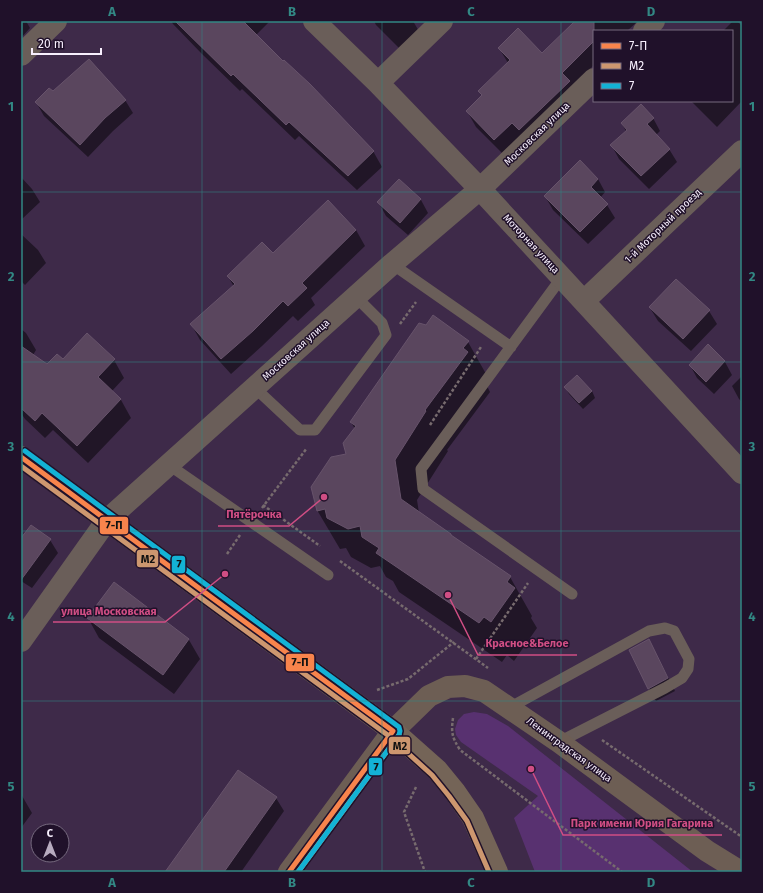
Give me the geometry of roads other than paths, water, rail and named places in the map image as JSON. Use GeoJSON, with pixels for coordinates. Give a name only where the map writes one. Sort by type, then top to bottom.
{"type":"FeatureCollection","features":[{"type":"Feature","properties":{"kind":"main road"},"geometry":{"type":"LineString","coordinates":[[21,457],[392,731],[437,770],[456,792],[472,818],[497,872]]}},
{"type":"Feature","properties":{"kind":"street"},"geometry":{"type":"LineString","coordinates":[[21,55],[56,21]]}},
{"type":"Feature","properties":{"kind":"street","name":"Моторная улица"},"geometry":{"type":"LineString","coordinates":[[314,21],[378,83],[480,189],[742,473]]}},
{"type":"Feature","properties":{"kind":"street"},"geometry":{"type":"LineString","coordinates":[[378,83],[442,21]]}},
{"type":"Feature","properties":{"kind":"street"},"geometry":{"type":"LineString","coordinates":[[645,30],[654,21]]}},
{"type":"Feature","properties":{"kind":"street","name":"Московская улица"},"geometry":{"type":"LineString","coordinates":[[21,641],[107,520],[392,264],[480,189],[593,80]]}},
{"type":"Feature","properties":{"kind":"street","name":"1-й Моторный проезд"},"geometry":{"type":"LineString","coordinates":[[584,301],[742,151]]}},
{"type":"Feature","properties":{"kind":"street","name":"Ленинградская улица"},"geometry":{"type":"LineString","coordinates":[[289,872],[392,731],[429,696],[448,688],[464,686],[484,691],[559,742],[707,851],[741,872]]}},
{"type":"Feature","properties":{"kind":"lane"},"geometry":{"type":"LineString","coordinates":[[392,264],[511,347]]}},
{"type":"Feature","properties":{"kind":"lane"},"geometry":{"type":"LineString","coordinates":[[562,277],[421,469],[423,489],[572,594]]}},
{"type":"Feature","properties":{"kind":"lane"},"geometry":{"type":"LineString","coordinates":[[255,388],[300,430],[315,430],[386,335],[382,323],[356,297]]}},
{"type":"Feature","properties":{"kind":"lane"},"geometry":{"type":"LineString","coordinates":[[169,465],[328,575]]}},
{"type":"Feature","properties":{"kind":"lane"},"geometry":{"type":"LineString","coordinates":[[509,708],[648,631],[664,628],[674,631],[688,659],[688,669],[682,678],[559,742]]}},
{"type":"Feature","properties":{"kind":"place","name":"Пятёрочка"},"geometry":{"type":"Point","coordinates":[324,497]}},
{"type":"Feature","properties":{"kind":"place","name":"улица Московская"},"geometry":{"type":"Point","coordinates":[225,574]}},
{"type":"Feature","properties":{"kind":"place","name":"Красное&Белое"},"geometry":{"type":"Point","coordinates":[448,595]}},
{"type":"Feature","properties":{"kind":"place","name":"Парк имени Юрия Гагарина"},"geometry":{"type":"Point","coordinates":[531,769]}}]}
